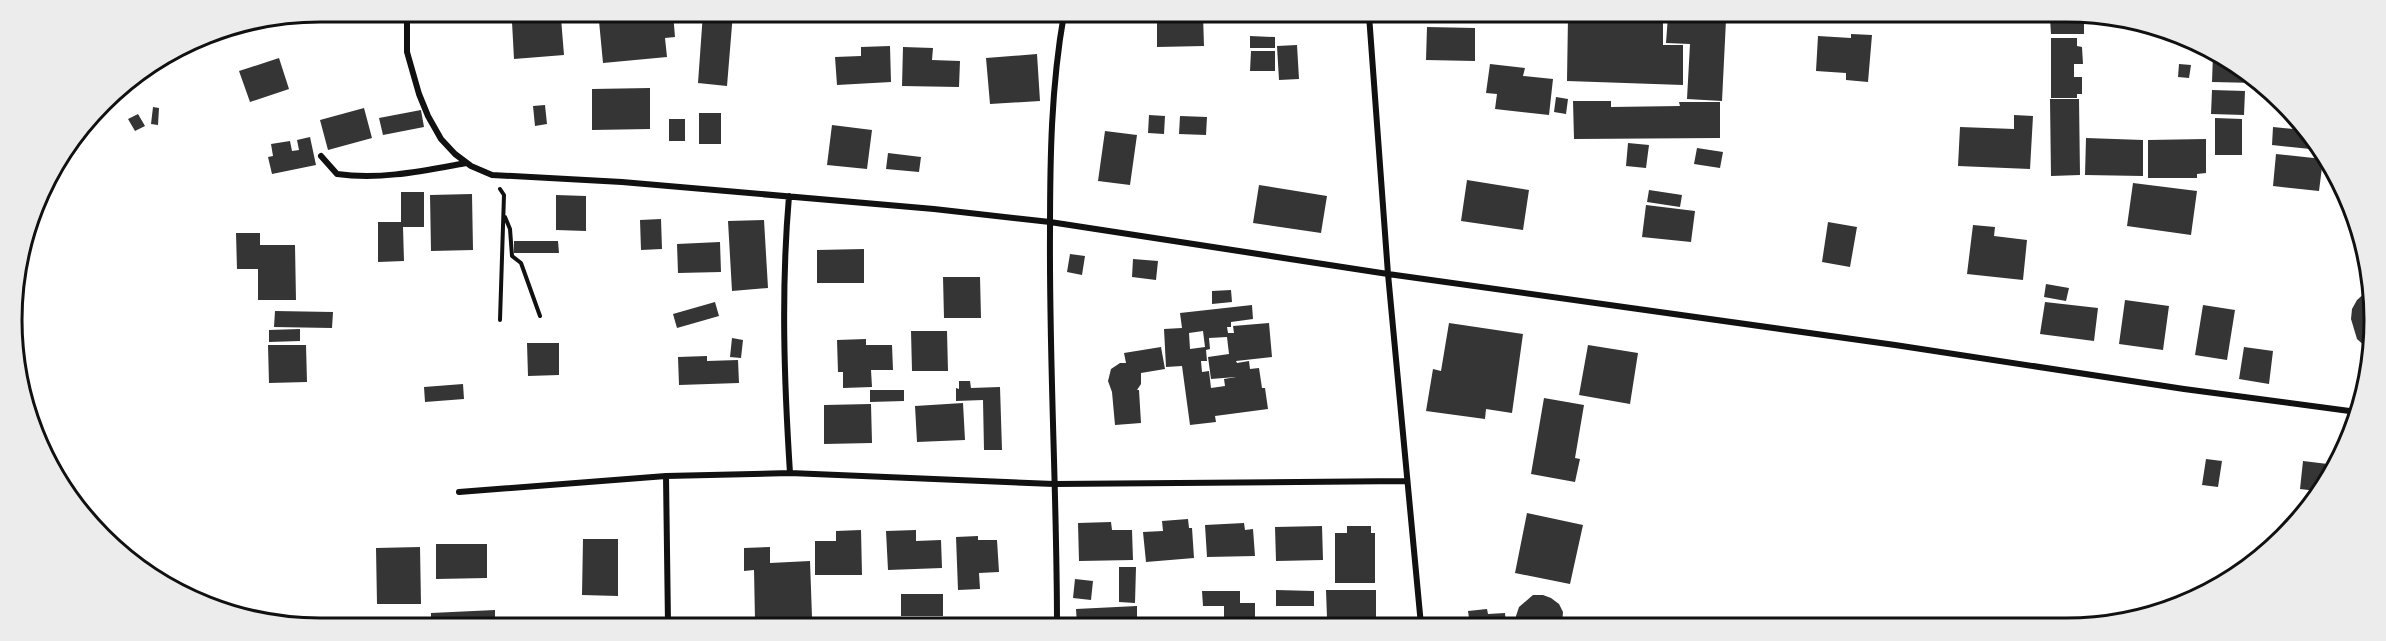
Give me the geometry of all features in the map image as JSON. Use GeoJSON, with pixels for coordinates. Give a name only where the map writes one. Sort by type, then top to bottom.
{"type":"FeatureCollection","features":[{"type":"Feature","properties":{"kind":"street"},"geometry":{"type":"LineString","coordinates":[[407,22],[407,52],[418,94],[441,139],[466,163],[492,175],[622,182],[934,208],[1050,222],[1388,274],[2349,411]]}},
{"type":"Feature","properties":{"kind":"street"},"geometry":{"type":"LineString","coordinates":[[1057,618],[1050,369],[1050,138],[1054,81],[1063,22]]}},
{"type":"Feature","properties":{"kind":"street"},"geometry":{"type":"LineString","coordinates":[[1370,22],[1388,274],[1420,618]]}},
{"type":"Feature","properties":{"kind":"street"},"geometry":{"type":"LineString","coordinates":[[321,156],[337,174],[358,177],[394,176],[466,163]]}},
{"type":"Feature","properties":{"kind":"street"},"geometry":{"type":"LineString","coordinates":[[789,196],[784,252],[783,325],[790,473]]}},
{"type":"Feature","properties":{"kind":"street"},"geometry":{"type":"LineString","coordinates":[[459,492],[666,476],[790,473],[1054,484],[1407,481]]}},
{"type":"Feature","properties":{"kind":"street"},"geometry":{"type":"LineString","coordinates":[[666,476],[668,618]]}},
{"type":"Feature","properties":{"kind":"path"},"geometry":{"type":"LineString","coordinates":[[492,175],[504,195],[500,320]]}},
{"type":"Feature","properties":{"kind":"path"},"geometry":{"type":"LineString","coordinates":[[504,214],[510,229],[512,256],[521,263],[540,316]]}},
{"type":"Feature","properties":{"kind":"building"},"geometry":{"type":"Polygon","coordinates":[[[512,22],[561,22],[564,55],[514,59],[512,22]]]}},
{"type":"Feature","properties":{"kind":"building"},"geometry":{"type":"Polygon","coordinates":[[[599,22],[674,22],[675,37],[665,38],[667,57],[603,63],[599,22]]]}},
{"type":"Feature","properties":{"kind":"building"},"geometry":{"type":"Polygon","coordinates":[[[702,22],[732,22],[727,86],[698,83],[702,22]]]}},
{"type":"Feature","properties":{"kind":"building"},"geometry":{"type":"Polygon","coordinates":[[[1157,22],[1203,22],[1204,46],[1157,47],[1157,22]]]}},
{"type":"Feature","properties":{"kind":"building"},"geometry":{"type":"Polygon","coordinates":[[[1568,22],[1663,22],[1663,45],[1683,45],[1683,85],[1567,81],[1568,22]]]}},
{"type":"Feature","properties":{"kind":"building"},"geometry":{"type":"Polygon","coordinates":[[[1668,22],[1726,22],[1722,101],[1687,99],[1690,44],[1666,43],[1668,22]]]}},
{"type":"Feature","properties":{"kind":"building"},"geometry":{"type":"Polygon","coordinates":[[[2050,22],[2084,23],[2084,34],[2051,34],[2050,22]]]}},
{"type":"Feature","properties":{"kind":"building"},"geometry":{"type":"Polygon","coordinates":[[[1427,27],[1475,28],[1475,61],[1426,60],[1427,27]]]}},
{"type":"Feature","properties":{"kind":"building"},"geometry":{"type":"Polygon","coordinates":[[[1851,34],[1872,35],[1868,82],[1846,80],[1846,73],[1816,71],[1818,36],[1851,38],[1851,34]]]}},
{"type":"Feature","properties":{"kind":"building"},"geometry":{"type":"Polygon","coordinates":[[[1250,36],[1275,37],[1275,48],[1250,48],[1250,36]]]}},
{"type":"Feature","properties":{"kind":"building"},"geometry":{"type":"Polygon","coordinates":[[[2051,38],[2077,38],[2077,46],[2082,47],[2083,64],[2074,64],[2074,77],[2082,77],[2082,94],[2077,94],[2077,98],[2051,98],[2051,38]]]}},
{"type":"Feature","properties":{"kind":"building"},"geometry":{"type":"Polygon","coordinates":[[[1297,45],[1299,79],[1279,80],[1277,46],[1297,45]]]}},
{"type":"Feature","properties":{"kind":"building"},"geometry":{"type":"Polygon","coordinates":[[[890,46],[891,82],[837,85],[835,57],[861,56],[861,47],[890,46]]]}},
{"type":"Feature","properties":{"kind":"building"},"geometry":{"type":"Polygon","coordinates":[[[903,47],[933,48],[932,60],[960,61],[959,87],[902,86],[903,47]]]}},
{"type":"Feature","properties":{"kind":"building"},"geometry":{"type":"Polygon","coordinates":[[[1251,51],[1275,51],[1275,71],[1250,71],[1251,51]]]}},
{"type":"Feature","properties":{"kind":"building"},"geometry":{"type":"Polygon","coordinates":[[[1037,54],[1040,101],[990,104],[986,58],[1037,54]]]}},
{"type":"Feature","properties":{"kind":"building"},"geometry":{"type":"Polygon","coordinates":[[[279,58],[289,89],[250,102],[239,71],[279,58]]]}},
{"type":"Feature","properties":{"kind":"building"},"geometry":{"type":"Polygon","coordinates":[[[2213,61],[2245,83],[2212,82],[2213,61]]]}},
{"type":"Feature","properties":{"kind":"building"},"geometry":{"type":"Polygon","coordinates":[[[1490,64],[1525,68],[1523,76],[1553,79],[1549,115],[1495,109],[1497,94],[1486,93],[1490,64]]]}},
{"type":"Feature","properties":{"kind":"building"},"geometry":{"type":"Polygon","coordinates":[[[2179,64],[2191,65],[2189,78],[2178,77],[2179,64]]]}},
{"type":"Feature","properties":{"kind":"building"},"geometry":{"type":"Polygon","coordinates":[[[650,88],[650,129],[592,130],[592,89],[650,88]]]}},
{"type":"Feature","properties":{"kind":"building"},"geometry":{"type":"Polygon","coordinates":[[[2212,90],[2245,91],[2244,115],[2211,114],[2212,90]]]}},
{"type":"Feature","properties":{"kind":"building"},"geometry":{"type":"Polygon","coordinates":[[[1556,97],[1568,99],[1566,114],[1554,112],[1556,97]]]}},
{"type":"Feature","properties":{"kind":"building"},"geometry":{"type":"Polygon","coordinates":[[[2050,99],[2079,99],[2080,175],[2051,176],[2050,99]]]}},
{"type":"Feature","properties":{"kind":"building"},"geometry":{"type":"Polygon","coordinates":[[[1573,101],[1611,101],[1611,107],[1680,106],[1679,102],[1720,102],[1720,138],[1574,139],[1573,101]]]}},
{"type":"Feature","properties":{"kind":"building"},"geometry":{"type":"Polygon","coordinates":[[[545,105],[547,124],[535,126],[533,106],[545,105]]]}},
{"type":"Feature","properties":{"kind":"building"},"geometry":{"type":"Polygon","coordinates":[[[153,107],[159,108],[158,125],[151,124],[153,107]]]}},
{"type":"Feature","properties":{"kind":"building"},"geometry":{"type":"Polygon","coordinates":[[[364,108],[372,138],[328,150],[320,120],[364,108]]]}},
{"type":"Feature","properties":{"kind":"building"},"geometry":{"type":"Polygon","coordinates":[[[421,110],[424,127],[383,135],[379,118],[421,110]]]}},
{"type":"Feature","properties":{"kind":"building"},"geometry":{"type":"Polygon","coordinates":[[[699,113],[721,113],[721,144],[699,144],[699,113]]]}},
{"type":"Feature","properties":{"kind":"building"},"geometry":{"type":"Polygon","coordinates":[[[138,114],[145,126],[135,131],[128,119],[138,114]]]}},
{"type":"Feature","properties":{"kind":"building"},"geometry":{"type":"Polygon","coordinates":[[[1149,115],[1165,116],[1164,134],[1148,133],[1149,115]]]}},
{"type":"Feature","properties":{"kind":"building"},"geometry":{"type":"Polygon","coordinates":[[[2014,115],[2033,116],[2030,169],[1958,166],[1960,127],[2014,129],[2014,115]]]}},
{"type":"Feature","properties":{"kind":"building"},"geometry":{"type":"Polygon","coordinates":[[[1180,116],[1207,117],[1206,135],[1179,134],[1180,116]]]}},
{"type":"Feature","properties":{"kind":"building"},"geometry":{"type":"Polygon","coordinates":[[[2215,118],[2242,119],[2242,155],[2215,155],[2215,118]]]}},
{"type":"Feature","properties":{"kind":"building"},"geometry":{"type":"Polygon","coordinates":[[[669,119],[685,119],[685,141],[669,141],[669,119]]]}},
{"type":"Feature","properties":{"kind":"building"},"geometry":{"type":"Polygon","coordinates":[[[832,125],[872,130],[867,169],[827,165],[832,125]]]}},
{"type":"Feature","properties":{"kind":"building"},"geometry":{"type":"Polygon","coordinates":[[[2273,127],[2294,129],[2309,149],[2272,145],[2273,127]]]}},
{"type":"Feature","properties":{"kind":"building"},"geometry":{"type":"Polygon","coordinates":[[[1105,131],[1137,135],[1130,185],[1098,181],[1105,131]]]}},
{"type":"Feature","properties":{"kind":"building"},"geometry":{"type":"Polygon","coordinates":[[[310,137],[316,165],[272,174],[268,157],[273,156],[271,144],[290,141],[292,151],[299,150],[297,140],[310,137]]]}},
{"type":"Feature","properties":{"kind":"building"},"geometry":{"type":"Polygon","coordinates":[[[2086,138],[2143,140],[2143,176],[2085,175],[2086,138]]]}},
{"type":"Feature","properties":{"kind":"building"},"geometry":{"type":"Polygon","coordinates":[[[2206,139],[2206,173],[2197,174],[2197,178],[2148,178],[2148,140],[2206,139]]]}},
{"type":"Feature","properties":{"kind":"building"},"geometry":{"type":"Polygon","coordinates":[[[1628,143],[1649,145],[1646,168],[1626,166],[1628,143]]]}},
{"type":"Feature","properties":{"kind":"building"},"geometry":{"type":"Polygon","coordinates":[[[1697,148],[1723,152],[1720,168],[1694,164],[1697,148]]]}},
{"type":"Feature","properties":{"kind":"building"},"geometry":{"type":"Polygon","coordinates":[[[888,153],[921,157],[919,172],[886,169],[888,153]]]}},
{"type":"Feature","properties":{"kind":"building"},"geometry":{"type":"Polygon","coordinates":[[[2276,154],[2315,158],[2322,169],[2319,191],[2273,186],[2276,154]]]}},
{"type":"Feature","properties":{"kind":"building"},"geometry":{"type":"Polygon","coordinates":[[[1467,180],[1529,190],[1523,230],[1461,221],[1467,180]]]}},
{"type":"Feature","properties":{"kind":"building"},"geometry":{"type":"Polygon","coordinates":[[[2133,183],[2197,191],[2191,235],[2127,226],[2133,183]]]}},
{"type":"Feature","properties":{"kind":"building"},"geometry":{"type":"Polygon","coordinates":[[[1259,185],[1327,196],[1321,233],[1253,223],[1259,185]]]}},
{"type":"Feature","properties":{"kind":"building"},"geometry":{"type":"Polygon","coordinates":[[[1649,190],[1682,195],[1680,207],[1647,202],[1649,190]]]}},
{"type":"Feature","properties":{"kind":"building"},"geometry":{"type":"Polygon","coordinates":[[[401,192],[424,192],[424,227],[403,227],[404,261],[378,262],[378,222],[401,222],[401,192]]]}},
{"type":"Feature","properties":{"kind":"building"},"geometry":{"type":"Polygon","coordinates":[[[472,194],[473,250],[431,251],[430,195],[472,194]]]}},
{"type":"Feature","properties":{"kind":"building"},"geometry":{"type":"Polygon","coordinates":[[[556,195],[586,196],[586,231],[556,230],[556,195]]]}},
{"type":"Feature","properties":{"kind":"building"},"geometry":{"type":"Polygon","coordinates":[[[1646,205],[1695,211],[1691,242],[1642,237],[1646,205]]]}},
{"type":"Feature","properties":{"kind":"building"},"geometry":{"type":"Polygon","coordinates":[[[661,219],[662,249],[641,250],[640,220],[661,219]]]}},
{"type":"Feature","properties":{"kind":"building"},"geometry":{"type":"Polygon","coordinates":[[[764,220],[768,288],[732,291],[728,221],[764,220]]]}},
{"type":"Feature","properties":{"kind":"building"},"geometry":{"type":"Polygon","coordinates":[[[1828,222],[1857,227],[1850,267],[1822,262],[1828,222]]]}},
{"type":"Feature","properties":{"kind":"building"},"geometry":{"type":"Polygon","coordinates":[[[1973,225],[1995,227],[1994,236],[2027,240],[2023,280],[1967,274],[1973,225]]]}},
{"type":"Feature","properties":{"kind":"building"},"geometry":{"type":"Polygon","coordinates":[[[236,233],[260,233],[260,245],[295,245],[296,300],[258,300],[258,269],[237,269],[236,233]]]}},
{"type":"Feature","properties":{"kind":"building"},"geometry":{"type":"Polygon","coordinates":[[[514,241],[558,241],[559,253],[514,253],[514,241]]]}},
{"type":"Feature","properties":{"kind":"building"},"geometry":{"type":"Polygon","coordinates":[[[720,242],[721,272],[678,273],[677,244],[720,242]]]}},
{"type":"Feature","properties":{"kind":"building"},"geometry":{"type":"Polygon","coordinates":[[[864,249],[864,283],[817,283],[817,250],[864,249]]]}},
{"type":"Feature","properties":{"kind":"building"},"geometry":{"type":"Polygon","coordinates":[[[1070,254],[1085,256],[1082,275],[1067,272],[1070,254]]]}},
{"type":"Feature","properties":{"kind":"building"},"geometry":{"type":"Polygon","coordinates":[[[1133,259],[1158,261],[1156,280],[1132,277],[1133,259]]]}},
{"type":"Feature","properties":{"kind":"building"},"geometry":{"type":"Polygon","coordinates":[[[943,277],[980,277],[981,318],[944,318],[943,277]]]}},
{"type":"Feature","properties":{"kind":"building"},"geometry":{"type":"Polygon","coordinates":[[[2046,284],[2069,288],[2066,301],[2044,297],[2046,284]]]}},
{"type":"Feature","properties":{"kind":"building"},"geometry":{"type":"Polygon","coordinates":[[[1231,290],[1232,302],[1212,304],[1212,291],[1231,290]]]}},
{"type":"Feature","properties":{"kind":"building"},"geometry":{"type":"Polygon","coordinates":[[[2362,295],[2363,344],[2357,339],[2351,319],[2352,309],[2362,295]]]}},
{"type":"Feature","properties":{"kind":"building"},"geometry":{"type":"Polygon","coordinates":[[[2125,300],[2169,306],[2163,350],[2119,344],[2125,300]]]}},
{"type":"Feature","properties":{"kind":"building"},"geometry":{"type":"Polygon","coordinates":[[[715,302],[719,316],[677,328],[673,314],[715,302]]]}},
{"type":"Feature","properties":{"kind":"building"},"geometry":{"type":"Polygon","coordinates":[[[2045,302],[2098,308],[2094,341],[2040,334],[2045,302]]]}},
{"type":"Feature","properties":{"kind":"building"},"geometry":{"type":"Polygon","coordinates":[[[1252,305],[1253,319],[1231,322],[1231,327],[1227,327],[1228,333],[1234,333],[1233,326],[1269,323],[1272,357],[1236,361],[1237,363],[1249,361],[1250,369],[1259,368],[1268,409],[1215,416],[1216,422],[1190,425],[1182,366],[1166,367],[1164,329],[1182,328],[1180,313],[1252,305]],[[1203,331],[1189,333],[1190,349],[1205,347],[1203,331]],[[1227,337],[1209,338],[1210,349],[1206,350],[1207,361],[1201,361],[1202,372],[1209,371],[1211,388],[1225,386],[1224,379],[1236,377],[1211,379],[1208,357],[1229,354],[1227,337]]]}},
{"type":"Feature","properties":{"kind":"building"},"geometry":{"type":"Polygon","coordinates":[[[2203,305],[2235,310],[2227,360],[2195,355],[2203,305]]]}},
{"type":"Feature","properties":{"kind":"building"},"geometry":{"type":"Polygon","coordinates":[[[275,311],[333,312],[332,328],[274,327],[275,311]]]}},
{"type":"Feature","properties":{"kind":"building"},"geometry":{"type":"Polygon","coordinates":[[[1449,323],[1523,334],[1512,413],[1486,409],[1485,419],[1426,411],[1433,369],[1441,371],[1449,323]]]}},
{"type":"Feature","properties":{"kind":"building"},"geometry":{"type":"Polygon","coordinates":[[[300,329],[300,341],[269,342],[269,330],[300,329]]]}},
{"type":"Feature","properties":{"kind":"building"},"geometry":{"type":"Polygon","coordinates":[[[911,331],[947,331],[948,371],[912,371],[911,331]]]}},
{"type":"Feature","properties":{"kind":"building"},"geometry":{"type":"Polygon","coordinates":[[[732,338],[743,340],[741,358],[730,357],[732,338]]]}},
{"type":"Feature","properties":{"kind":"building"},"geometry":{"type":"Polygon","coordinates":[[[866,339],[866,345],[892,345],[893,370],[871,370],[872,387],[843,388],[843,372],[838,372],[837,340],[866,339]]]}},
{"type":"Feature","properties":{"kind":"building"},"geometry":{"type":"Polygon","coordinates":[[[527,343],[559,343],[559,375],[528,376],[527,343]]]}},
{"type":"Feature","properties":{"kind":"building"},"geometry":{"type":"Polygon","coordinates":[[[268,345],[306,345],[307,382],[269,383],[268,345]]]}},
{"type":"Feature","properties":{"kind":"building"},"geometry":{"type":"Polygon","coordinates":[[[1588,345],[1638,353],[1630,404],[1579,395],[1588,345]]]}},
{"type":"Feature","properties":{"kind":"building"},"geometry":{"type":"Polygon","coordinates":[[[1161,347],[1165,369],[1141,373],[1141,384],[1137,390],[1139,390],[1141,423],[1115,425],[1112,392],[1108,381],[1111,369],[1120,363],[1126,363],[1124,353],[1161,347]]]}},
{"type":"Feature","properties":{"kind":"building"},"geometry":{"type":"Polygon","coordinates":[[[2244,347],[2273,351],[2269,384],[2239,379],[2244,347]]]}},
{"type":"Feature","properties":{"kind":"building"},"geometry":{"type":"Polygon","coordinates":[[[707,356],[707,361],[738,360],[739,383],[679,385],[678,357],[707,356]]]}},
{"type":"Feature","properties":{"kind":"building"},"geometry":{"type":"Polygon","coordinates":[[[959,381],[970,381],[971,388],[1000,387],[1002,450],[984,450],[983,400],[956,401],[956,388],[959,389],[959,381]]]}},
{"type":"Feature","properties":{"kind":"building"},"geometry":{"type":"Polygon","coordinates":[[[463,384],[464,399],[425,402],[424,387],[463,384]]]}},
{"type":"Feature","properties":{"kind":"building"},"geometry":{"type":"Polygon","coordinates":[[[870,390],[904,390],[904,401],[870,402],[870,390]]]}},
{"type":"Feature","properties":{"kind":"building"},"geometry":{"type":"Polygon","coordinates":[[[1544,398],[1584,405],[1575,458],[1580,459],[1575,482],[1531,474],[1544,398]]]}},
{"type":"Feature","properties":{"kind":"building"},"geometry":{"type":"Polygon","coordinates":[[[963,403],[965,440],[917,442],[915,406],[963,403]]]}},
{"type":"Feature","properties":{"kind":"building"},"geometry":{"type":"Polygon","coordinates":[[[871,404],[872,443],[824,444],[824,405],[871,404]]]}},
{"type":"Feature","properties":{"kind":"building"},"geometry":{"type":"Polygon","coordinates":[[[2206,459],[2222,461],[2218,487],[2202,485],[2206,459]]]}},
{"type":"Feature","properties":{"kind":"building"},"geometry":{"type":"Polygon","coordinates":[[[2303,461],[2327,464],[2310,490],[2300,489],[2303,461]]]}},
{"type":"Feature","properties":{"kind":"building"},"geometry":{"type":"Polygon","coordinates":[[[1527,513],[1583,525],[1570,584],[1515,573],[1527,513]]]}},
{"type":"Feature","properties":{"kind":"building"},"geometry":{"type":"Polygon","coordinates":[[[1188,519],[1189,528],[1192,528],[1194,558],[1146,562],[1143,532],[1163,531],[1162,521],[1188,519]]]}},
{"type":"Feature","properties":{"kind":"building"},"geometry":{"type":"Polygon","coordinates":[[[1111,522],[1112,530],[1132,530],[1133,560],[1079,561],[1078,523],[1111,522]]]}},
{"type":"Feature","properties":{"kind":"building"},"geometry":{"type":"Polygon","coordinates":[[[1244,523],[1245,530],[1253,529],[1255,556],[1207,557],[1205,525],[1244,523]]]}},
{"type":"Feature","properties":{"kind":"building"},"geometry":{"type":"Polygon","coordinates":[[[1322,526],[1323,560],[1276,561],[1275,527],[1322,526]]]}},
{"type":"Feature","properties":{"kind":"building"},"geometry":{"type":"Polygon","coordinates":[[[1347,526],[1371,526],[1371,533],[1375,533],[1375,583],[1335,583],[1335,533],[1347,533],[1347,526]]]}},
{"type":"Feature","properties":{"kind":"building"},"geometry":{"type":"Polygon","coordinates":[[[861,530],[862,575],[815,575],[815,541],[836,541],[836,531],[861,530]]]}},
{"type":"Feature","properties":{"kind":"building"},"geometry":{"type":"Polygon","coordinates":[[[916,530],[916,541],[941,540],[942,568],[888,570],[886,531],[916,530]]]}},
{"type":"Feature","properties":{"kind":"building"},"geometry":{"type":"Polygon","coordinates":[[[978,536],[978,540],[997,540],[999,572],[979,573],[980,589],[958,590],[956,537],[978,536]]]}},
{"type":"Feature","properties":{"kind":"building"},"geometry":{"type":"Polygon","coordinates":[[[583,539],[618,539],[618,596],[582,595],[583,539]]]}},
{"type":"Feature","properties":{"kind":"building"},"geometry":{"type":"Polygon","coordinates":[[[436,544],[487,544],[487,578],[436,579],[436,544]]]}},
{"type":"Feature","properties":{"kind":"building"},"geometry":{"type":"Polygon","coordinates":[[[420,547],[421,604],[377,604],[376,548],[420,547]]]}},
{"type":"Feature","properties":{"kind":"building"},"geometry":{"type":"Polygon","coordinates":[[[770,547],[770,563],[810,561],[812,617],[755,618],[754,570],[744,571],[744,548],[770,547]]]}},
{"type":"Feature","properties":{"kind":"building"},"geometry":{"type":"Polygon","coordinates":[[[1119,567],[1136,567],[1135,603],[1119,602],[1119,567]]]}},
{"type":"Feature","properties":{"kind":"building"},"geometry":{"type":"Polygon","coordinates":[[[1075,579],[1093,581],[1091,600],[1073,598],[1075,579]]]}},
{"type":"Feature","properties":{"kind":"building"},"geometry":{"type":"Polygon","coordinates":[[[1276,590],[1314,591],[1314,606],[1276,606],[1276,590]]]}},
{"type":"Feature","properties":{"kind":"building"},"geometry":{"type":"Polygon","coordinates":[[[1326,590],[1376,590],[1376,617],[1327,618],[1326,590]]]}},
{"type":"Feature","properties":{"kind":"building"},"geometry":{"type":"Polygon","coordinates":[[[1202,591],[1240,591],[1240,603],[1255,603],[1255,618],[1224,618],[1224,606],[1203,606],[1202,591]]]}},
{"type":"Feature","properties":{"kind":"building"},"geometry":{"type":"Polygon","coordinates":[[[901,594],[943,594],[943,616],[901,616],[901,594]]]}},
{"type":"Feature","properties":{"kind":"building"},"geometry":{"type":"Polygon","coordinates":[[[1533,595],[1543,595],[1559,604],[1563,612],[1563,618],[1516,618],[1519,607],[1533,595]]]}},
{"type":"Feature","properties":{"kind":"building"},"geometry":{"type":"Polygon","coordinates":[[[1137,606],[1137,618],[1077,618],[1076,609],[1137,606]]]}},
{"type":"Feature","properties":{"kind":"building"},"geometry":{"type":"Polygon","coordinates":[[[1487,609],[1488,614],[1505,613],[1505,618],[1469,618],[1468,611],[1487,609]]]}},
{"type":"Feature","properties":{"kind":"building"},"geometry":{"type":"Polygon","coordinates":[[[495,610],[495,618],[431,618],[431,613],[495,610]]]}}]}
